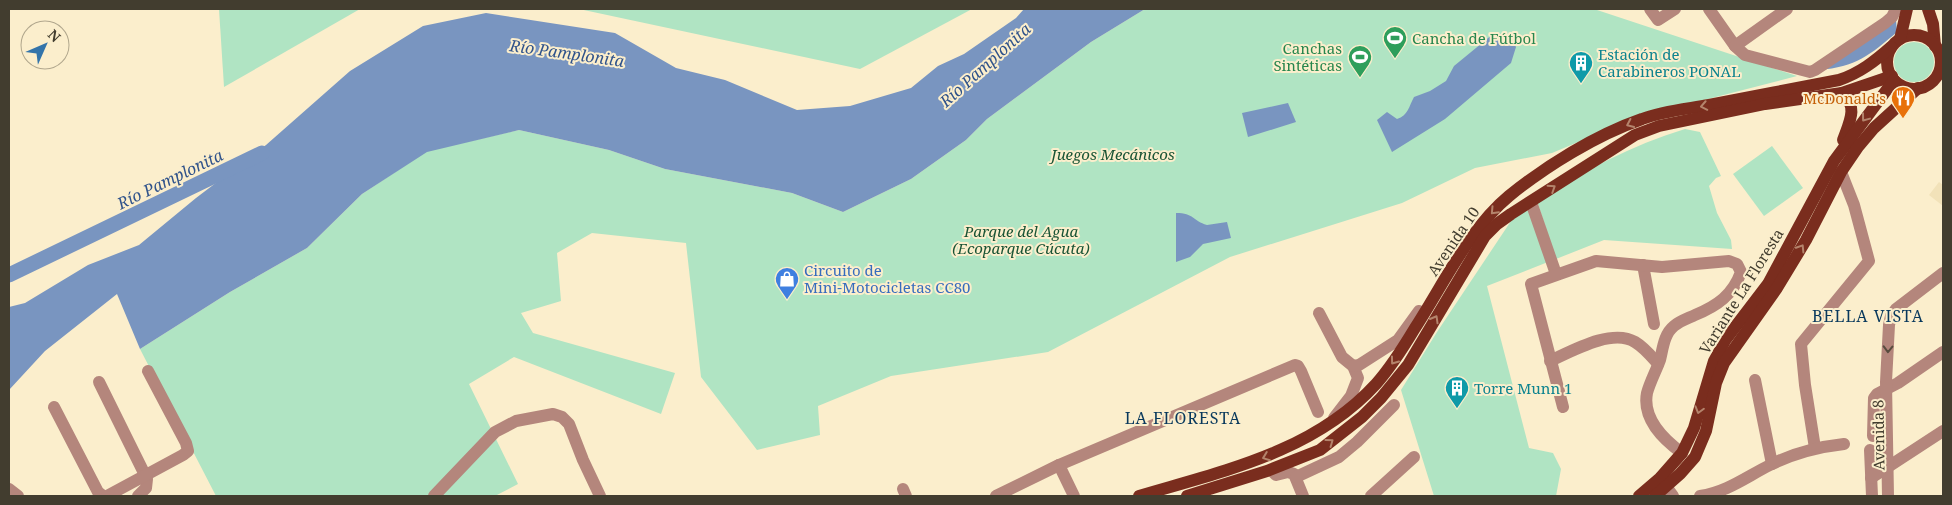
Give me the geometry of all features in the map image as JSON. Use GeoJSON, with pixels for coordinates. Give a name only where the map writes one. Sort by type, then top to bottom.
{"type":"FeatureCollection","features":[{"type":"Feature","properties":{"kind":"main road"},"geometry":{"type":"LineString","coordinates":[[1907,9],[1887,62],[1893,78],[1906,87],[1943,87]]}},
{"type":"Feature","properties":{"kind":"main road"},"geometry":{"type":"LineString","coordinates":[[1923,86],[1939,71],[1939,53],[1928,9]]}},
{"type":"Feature","properties":{"kind":"main road"},"geometry":{"type":"LineString","coordinates":[[1895,43],[1909,36],[1919,36],[1928,40],[1939,53]]}},
{"type":"Feature","properties":{"kind":"main road","name":"Avenida 10"},"geometry":{"type":"LineString","coordinates":[[1139,496],[1260,460],[1311,437],[1330,424],[1376,384],[1396,358],[1458,259],[1494,210],[1509,196],[1581,147],[1642,118],[1678,116],[1765,104],[1806,92],[1854,75],[1871,64],[1895,43]]}},
{"type":"Feature","properties":{"kind":"main road","name":"Avenida 10"},"geometry":{"type":"LineString","coordinates":[[1806,92],[1842,93],[1893,78]]}},
{"type":"Feature","properties":{"kind":"main road","name":"Variante La Floresta"},"geometry":{"type":"LineString","coordinates":[[1639,496],[1666,487],[1694,428],[1714,361],[1726,339],[1768,284],[1893,78]]}},
{"type":"Feature","properties":{"kind":"main road","name":"Variante La Floresta"},"geometry":{"type":"LineString","coordinates":[[1655,496],[1694,457],[1706,431],[1716,383],[1724,363],[1777,288],[1806,240],[1838,166],[1874,128],[1923,86]]}},
{"type":"Feature","properties":{"kind":"main road"},"geometry":{"type":"LineString","coordinates":[[1838,166],[1852,114],[1852,106],[1848,97],[1842,93]]}},
{"type":"Feature","properties":{"kind":"main road","name":"Avenida 10"},"geometry":{"type":"LineString","coordinates":[[1188,496],[1271,470],[1320,450],[1356,422],[1381,398],[1408,366],[1485,236],[1497,224],[1635,135],[1678,116]]}},
{"type":"Feature","properties":{"kind":"street"},"geometry":{"type":"LineString","coordinates":[[1650,9],[1658,20],[1675,9]]}},
{"type":"Feature","properties":{"kind":"street"},"geometry":{"type":"LineString","coordinates":[[1709,9],[1738,49],[1750,58],[1804,71],[1815,70],[1885,23],[1892,17],[1896,9]]}},
{"type":"Feature","properties":{"kind":"street"},"geometry":{"type":"LineString","coordinates":[[1738,49],[1787,9]]}},
{"type":"Feature","properties":{"kind":"street"},"geometry":{"type":"LineString","coordinates":[[1815,448],[1805,385],[1801,344],[1869,261],[1854,205],[1838,166]]}},
{"type":"Feature","properties":{"kind":"street"},"geometry":{"type":"LineString","coordinates":[[1530,202],[1556,274]]}},
{"type":"Feature","properties":{"kind":"street"},"geometry":{"type":"LineString","coordinates":[[1562,407],[1530,284],[1596,261],[1662,267],[1729,261],[1737,264],[1741,272],[1733,290],[1725,298],[1710,308],[1674,326],[1665,336],[1658,364],[1647,394],[1648,412],[1660,435],[1682,452]]}},
{"type":"Feature","properties":{"kind":"street"},"geometry":{"type":"LineString","coordinates":[[1643,265],[1654,324]]}},
{"type":"Feature","properties":{"kind":"street","name":"Avenida 8"},"geometry":{"type":"LineString","coordinates":[[1896,496],[1891,465],[1889,325],[1891,316],[1896,309],[1943,273]]}},
{"type":"Feature","properties":{"kind":"street"},"geometry":{"type":"LineString","coordinates":[[1353,366],[1359,365],[1398,340],[1424,303],[1435,297]]}},
{"type":"Feature","properties":{"kind":"street"},"geometry":{"type":"LineString","coordinates":[[1319,313],[1342,357],[1353,366],[1358,378],[1351,396],[1330,424]]}},
{"type":"Feature","properties":{"kind":"street"},"geometry":{"type":"LineString","coordinates":[[1550,361],[1588,344],[1606,339],[1620,338],[1634,341],[1645,349],[1658,364]]}},
{"type":"Feature","properties":{"kind":"street"},"geometry":{"type":"LineString","coordinates":[[1873,436],[1873,402],[1877,394],[1889,382],[1943,344]]}},
{"type":"Feature","properties":{"kind":"street"},"geometry":{"type":"LineString","coordinates":[[1889,382],[1943,352]]}},
{"type":"Feature","properties":{"kind":"street"},"geometry":{"type":"LineString","coordinates":[[996,496],[1059,465],[1295,365],[1302,371],[1318,412]]}},
{"type":"Feature","properties":{"kind":"street"},"geometry":{"type":"LineString","coordinates":[[107,496],[188,451],[186,443],[148,371]]}},
{"type":"Feature","properties":{"kind":"street"},"geometry":{"type":"LineString","coordinates":[[1756,380],[1772,464]]}},
{"type":"Feature","properties":{"kind":"street"},"geometry":{"type":"LineString","coordinates":[[99,382],[146,476],[147,486],[138,496]]}},
{"type":"Feature","properties":{"kind":"street"},"geometry":{"type":"LineString","coordinates":[[1296,477],[1339,457],[1394,405]]}},
{"type":"Feature","properties":{"kind":"street"},"geometry":{"type":"LineString","coordinates":[[54,407],[98,492],[103,496]]}},
{"type":"Feature","properties":{"kind":"street"},"geometry":{"type":"LineString","coordinates":[[434,496],[494,432],[516,421],[553,414],[562,417],[569,424],[600,496]]}},
{"type":"Feature","properties":{"kind":"street"},"geometry":{"type":"LineString","coordinates":[[1871,478],[1943,431]]}},
{"type":"Feature","properties":{"kind":"street"},"geometry":{"type":"LineString","coordinates":[[1700,496],[1716,494],[1772,464],[1815,448],[1844,444]]}},
{"type":"Feature","properties":{"kind":"street"},"geometry":{"type":"LineString","coordinates":[[1870,450],[1872,496]]}},
{"type":"Feature","properties":{"kind":"street"},"geometry":{"type":"LineString","coordinates":[[1371,496],[1414,457]]}},
{"type":"Feature","properties":{"kind":"street"},"geometry":{"type":"LineString","coordinates":[[1059,465],[1074,496]]}},
{"type":"Feature","properties":{"kind":"street"},"geometry":{"type":"LineString","coordinates":[[1888,496],[1891,465]]}},
{"type":"Feature","properties":{"kind":"street"},"geometry":{"type":"LineString","coordinates":[[1271,470],[1276,475],[1291,472],[1296,477],[1303,496]]}},
{"type":"Feature","properties":{"kind":"street"},"geometry":{"type":"LineString","coordinates":[[9,489],[18,496]]}},
{"type":"Feature","properties":{"kind":"shaded area"},"geometry":{"type":"Polygon","coordinates":[[[1939,182],[1943,185],[1943,206],[1929,195],[1939,182]]]}},
{"type":"Feature","properties":{"kind":"green space"},"geometry":{"type":"Polygon","coordinates":[[[219,9],[360,9],[224,87],[219,9]]]}},
{"type":"Feature","properties":{"kind":"green space"},"geometry":{"type":"Polygon","coordinates":[[[579,9],[972,9],[860,69],[579,9]]]}},
{"type":"Feature","properties":{"kind":"green space"},"geometry":{"type":"Polygon","coordinates":[[[1145,9],[1594,9],[1797,76],[1638,117],[1552,153],[1475,168],[1402,203],[1230,257],[1048,352],[891,376],[818,406],[820,435],[757,450],[701,377],[686,243],[592,233],[557,253],[561,301],[521,313],[533,333],[675,373],[661,414],[514,357],[469,384],[518,484],[495,496],[216,496],[140,349],[230,292],[307,248],[362,194],[427,151],[519,130],[609,150],[665,169],[792,193],[843,212],[911,179],[966,140],[987,119],[1091,42],[1145,9]]]}},
{"type":"Feature","properties":{"kind":"green space"},"geometry":{"type":"Polygon","coordinates":[[[1918,42],[1925,45],[1931,51],[1934,62],[1933,70],[1925,79],[1918,82],[1910,82],[1903,79],[1895,70],[1894,58],[1897,51],[1906,43],[1918,42]]]}},
{"type":"Feature","properties":{"kind":"green space"},"geometry":{"type":"Polygon","coordinates":[[[1685,129],[1700,132],[1721,176],[1716,178],[1709,186],[1717,213],[1731,240],[1732,249],[1604,240],[1556,259],[1537,201],[1572,179],[1608,160],[1665,135],[1685,129]]]}},
{"type":"Feature","properties":{"kind":"green space"},"geometry":{"type":"Polygon","coordinates":[[[1772,146],[1803,188],[1764,216],[1733,174],[1772,146]]]}},
{"type":"Feature","properties":{"kind":"green space"},"geometry":{"type":"Polygon","coordinates":[[[1529,208],[1548,262],[1487,286],[1529,448],[1553,453],[1561,469],[1556,496],[1434,496],[1401,390],[1511,221],[1529,208]]]}},
{"type":"Feature","properties":{"kind":"water"},"geometry":{"type":"Polygon","coordinates":[[[1024,9],[1145,9],[1091,42],[987,119],[966,140],[911,179],[843,212],[792,193],[665,169],[609,150],[519,130],[427,152],[362,194],[307,248],[230,292],[140,349],[117,294],[45,351],[9,390],[9,307],[25,303],[88,265],[139,245],[196,198],[266,145],[350,71],[423,26],[486,13],[615,33],[676,68],[725,80],[797,110],[850,106],[911,88],[938,66],[964,54],[1016,18],[1024,9]]]}},
{"type":"Feature","properties":{"kind":"water"},"geometry":{"type":"Polygon","coordinates":[[[1896,20],[1897,32],[1870,53],[1853,63],[1819,70],[1896,20]]]}},
{"type":"Feature","properties":{"kind":"water"},"geometry":{"type":"Polygon","coordinates":[[[1493,34],[1507,37],[1516,47],[1511,63],[1445,119],[1392,152],[1377,120],[1387,112],[1397,119],[1404,116],[1414,97],[1430,91],[1446,81],[1454,66],[1493,34]]]}},
{"type":"Feature","properties":{"kind":"water"},"geometry":{"type":"Polygon","coordinates":[[[1288,103],[1296,122],[1248,137],[1242,113],[1288,103]]]}},
{"type":"Feature","properties":{"kind":"water"},"geometry":{"type":"Polygon","coordinates":[[[1176,213],[1186,214],[1207,225],[1227,222],[1231,238],[1203,244],[1190,257],[1176,262],[1176,213]]]}},
{"type":"Feature","properties":{"kind":"waterway","name":"Río Pamplonita"},"geometry":{"type":"LineString","coordinates":[[9,275],[262,153]]}},
{"type":"Feature","properties":{"kind":"place","name":"Cancha de Fútbol"},"geometry":{"type":"Point","coordinates":[1395,59]}},
{"type":"Feature","properties":{"kind":"place","name":"Canchas Sintéticas"},"geometry":{"type":"Point","coordinates":[1360,78]}},
{"type":"Feature","properties":{"kind":"place","name":"Estación de Carabineros PONAL"},"geometry":{"type":"Point","coordinates":[1581,84]}},
{"type":"Feature","properties":{"kind":"place","name":"McDonald's"},"geometry":{"type":"Point","coordinates":[1903,119]}},
{"type":"Feature","properties":{"kind":"place","name":"Circuito de Mini-Motocicletas CC80"},"geometry":{"type":"Point","coordinates":[787,300]}},
{"type":"Feature","properties":{"kind":"place","name":"Torre Munn 1"},"geometry":{"type":"Point","coordinates":[1457,409]}},
{"type":"Feature","properties":{"kind":"district","name":"BELLA VISTA"},"geometry":{"type":"Point","coordinates":[1868,316]}},
{"type":"Feature","properties":{"kind":"district","name":"LA FLORESTA"},"geometry":{"type":"Point","coordinates":[1183,418]}},
{"type":"Feature","properties":{"kind":"park label","name":"Juegos Mecánicos"},"geometry":{"type":"Point","coordinates":[1113,154]}},
{"type":"Feature","properties":{"kind":"park label","name":"Parque del Agua (Ecoparque Cúcuta)"},"geometry":{"type":"Point","coordinates":[1021,240]}}]}
